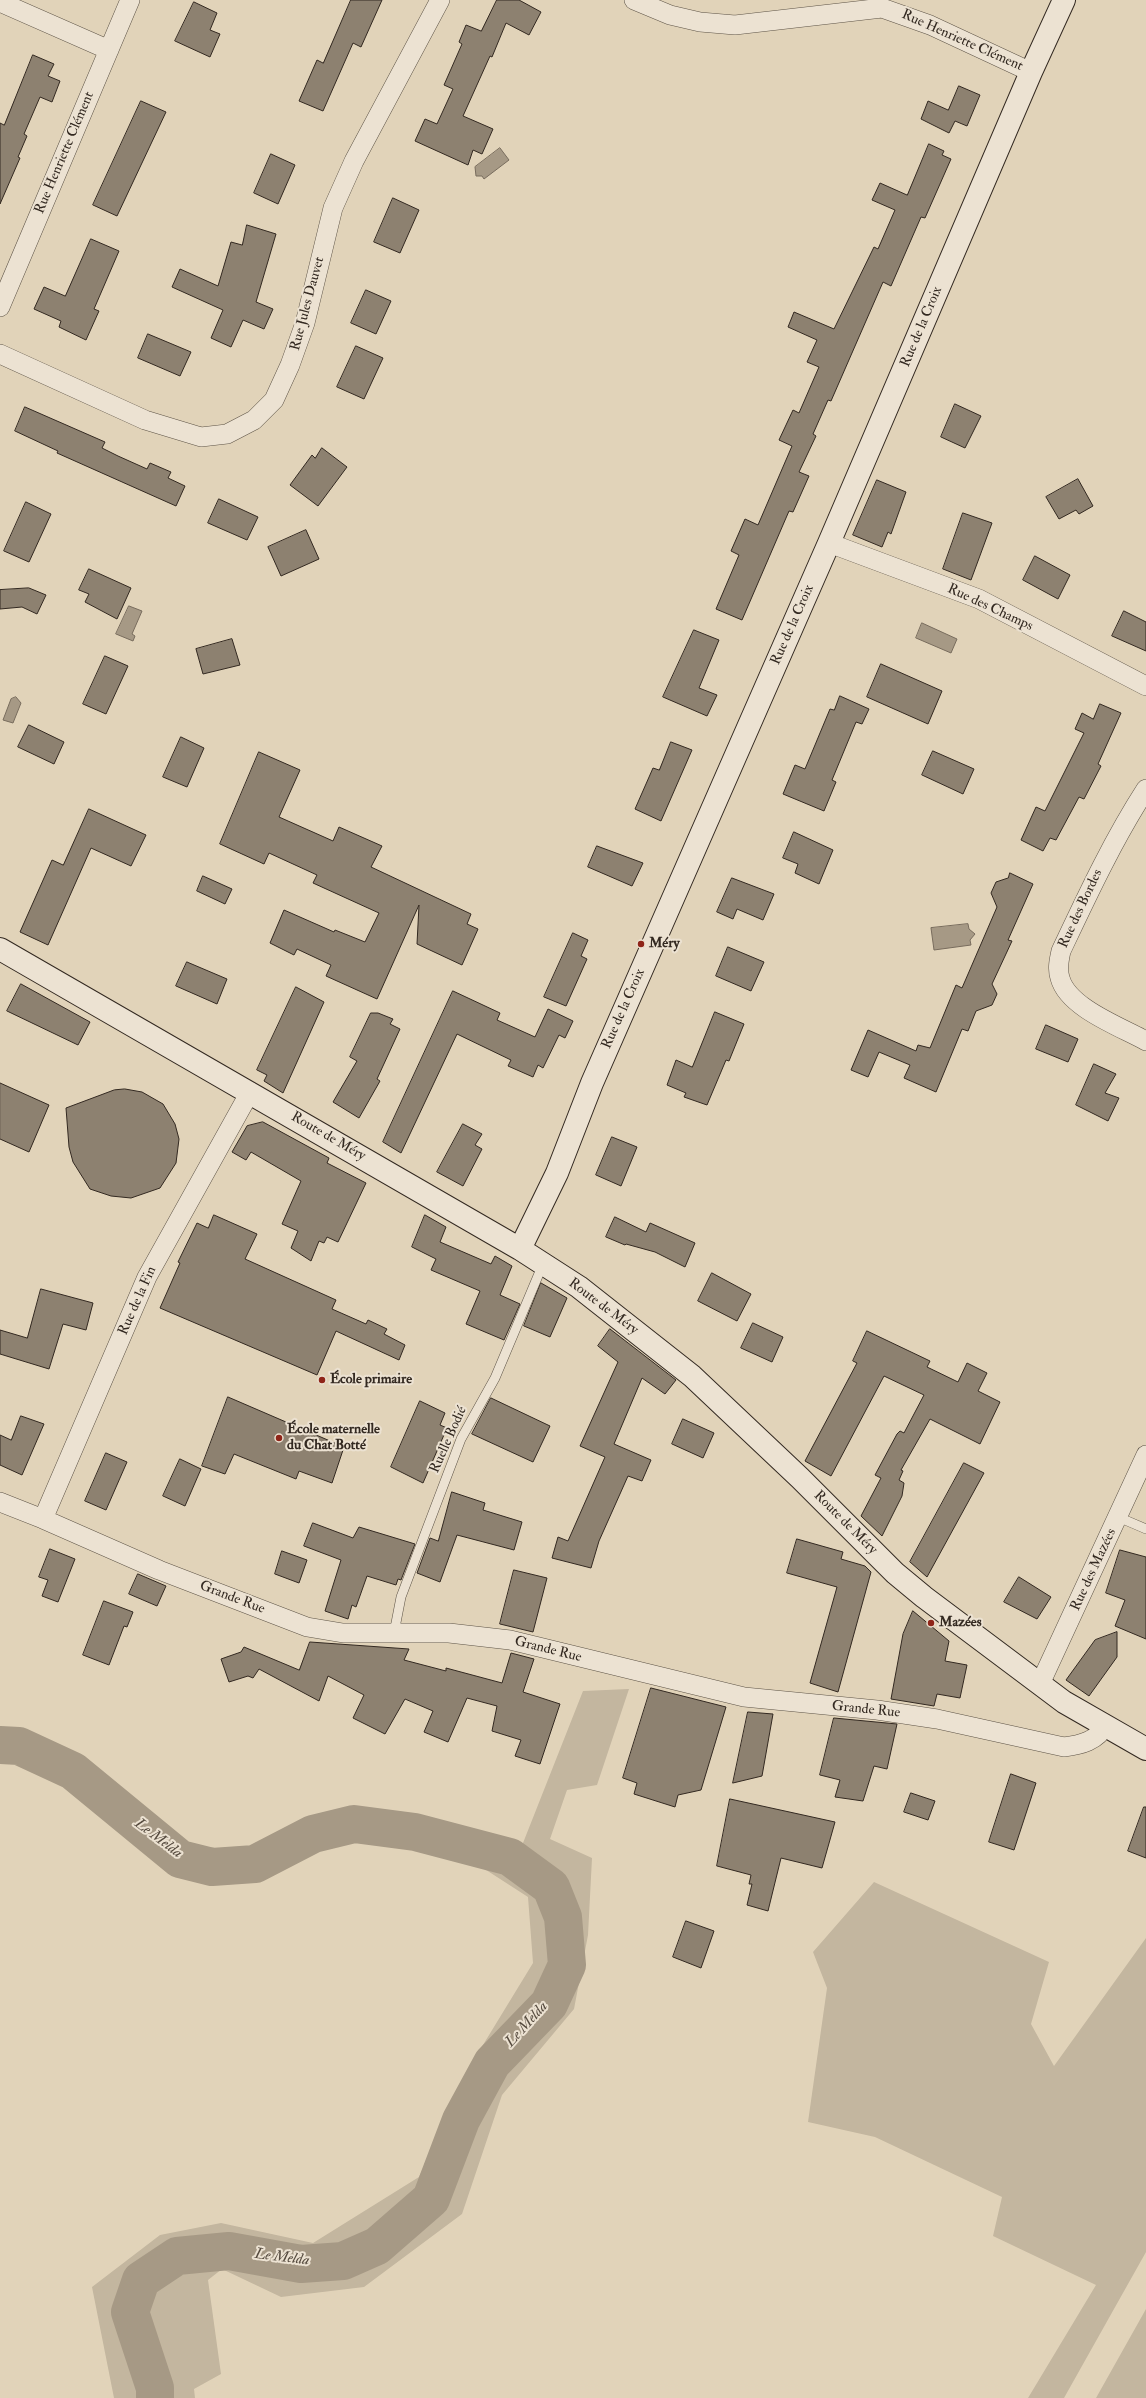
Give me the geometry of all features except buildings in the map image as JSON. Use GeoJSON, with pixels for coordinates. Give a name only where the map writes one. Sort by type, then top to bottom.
{"type":"FeatureCollection","features":[{"type":"Feature","properties":{"kind":"main road","name":"Rue de la Croix"},"geometry":{"type":"LineString","coordinates":[[520,1249],[557,1173],[595,1076],[829,543],[1031,72],[1064,0]]}},
{"type":"Feature","properties":{"kind":"main road","name":"Route de Méry"},"geometry":{"type":"LineString","coordinates":[[0,949],[520,1249],[601,1304],[692,1376],[800,1478],[895,1572],[954,1621],[1064,1702],[1146,1748]]}},
{"type":"Feature","properties":{"kind":"street","name":"Rue Henriette Clément"},"geometry":{"type":"LineString","coordinates":[[0,307],[130,0]]}},
{"type":"Feature","properties":{"kind":"street","name":"Rue Jules Dauvet"},"geometry":{"type":"LineString","coordinates":[[0,354],[145,420],[201,437],[227,434],[254,420],[274,400],[290,365],[305,323],[332,208],[354,161],[440,0]]}},
{"type":"Feature","properties":{"kind":"street","name":"Rue Henriette Clément"},"geometry":{"type":"LineString","coordinates":[[634,0],[670,16],[700,22],[735,25],[882,8],[930,25],[1031,72]]}},
{"type":"Feature","properties":{"kind":"street"},"geometry":{"type":"LineString","coordinates":[[0,2],[109,50]]}},
{"type":"Feature","properties":{"kind":"street","name":"Rue des Champs"},"geometry":{"type":"LineString","coordinates":[[829,543],[979,599],[1146,686]]}},
{"type":"Feature","properties":{"kind":"street","name":"Rue des Bordes"},"geometry":{"type":"LineString","coordinates":[[1146,789],[1125,821],[1104,861],[1061,951],[1058,966],[1060,979],[1076,1002],[1146,1041]]}},
{"type":"Feature","properties":{"kind":"street","name":"Rue de la Fin"},"geometry":{"type":"LineString","coordinates":[[43,1518],[147,1277],[250,1092]]}},
{"type":"Feature","properties":{"kind":"street","name":"Rue des Mazées"},"geometry":{"type":"LineString","coordinates":[[1040,1684],[1146,1455]]}},
{"type":"Feature","properties":{"kind":"street","name":"Grande Rue"},"geometry":{"type":"LineString","coordinates":[[0,1502],[43,1518],[159,1570],[307,1627],[343,1633],[449,1633],[510,1640],[744,1697],[877,1710],[937,1718],[1064,1747],[1079,1745],[1101,1734],[1105,1725]]}},
{"type":"Feature","properties":{"kind":"lane","name":"Ruelle Bodié"},"geometry":{"type":"LineString","coordinates":[[394,1633],[401,1597],[462,1439],[494,1378],[543,1264]]}},
{"type":"Feature","properties":{"kind":"lane"},"geometry":{"type":"LineString","coordinates":[[1118,1517],[1146,1529]]}},
{"type":"Feature","properties":{"kind":"shaded area"},"geometry":{"type":"Polygon","coordinates":[[[500,148],[509,160],[484,179],[482,176],[476,176],[475,167],[500,148]]]}},
{"type":"Feature","properties":{"kind":"shaded area"},"geometry":{"type":"Polygon","coordinates":[[[129,606],[142,611],[132,634],[135,636],[133,641],[116,634],[129,606]]]}},
{"type":"Feature","properties":{"kind":"shaded area"},"geometry":{"type":"Polygon","coordinates":[[[922,623],[957,639],[951,653],[916,638],[922,623]]]}},
{"type":"Feature","properties":{"kind":"shaded area"},"geometry":{"type":"Polygon","coordinates":[[[16,697],[21,703],[13,723],[3,720],[11,699],[16,697]]]}},
{"type":"Feature","properties":{"kind":"shaded area"},"geometry":{"type":"Polygon","coordinates":[[[968,924],[969,929],[975,934],[970,940],[971,945],[934,950],[931,928],[968,924]]]}},
{"type":"Feature","properties":{"kind":"shaded area"},"geometry":{"type":"Polygon","coordinates":[[[629,1689],[597,1785],[567,1790],[550,1839],[592,1858],[588,1935],[574,2009],[502,2095],[462,2214],[364,2287],[281,2297],[222,2269],[208,2280],[221,2374],[194,2389],[195,2398],[114,2398],[92,2287],[160,2235],[221,2223],[313,2243],[419,2177],[464,2076],[533,1963],[528,1897],[466,1857],[523,1843],[583,1691],[629,1689]]]}},
{"type":"Feature","properties":{"kind":"shaded area"},"geometry":{"type":"Polygon","coordinates":[[[874,1882],[1049,1962],[1031,2024],[1054,2066],[1146,1938],[1146,2252],[1064,2398],[1028,2398],[1096,2285],[993,2236],[1002,2197],[875,2137],[808,2122],[827,1988],[813,1952],[874,1882]]]}},
{"type":"Feature","properties":{"kind":"shaded area"},"geometry":{"type":"Polygon","coordinates":[[[1146,2309],[1146,2398],[1096,2398],[1146,2309]]]}},
{"type":"Feature","properties":{"kind":"waterway","name":"Le Melda"},"geometry":{"type":"LineString","coordinates":[[0,1745],[19,1746],[73,1771],[180,1859],[212,1867],[255,1864],[313,1834],[354,1824],[415,1832],[510,1857],[551,1887],[563,1917],[567,1965],[549,2004],[492,2063],[461,2120],[431,2199],[377,2246],[343,2261],[301,2264],[229,2251],[177,2256],[141,2280],[130,2312],[155,2388],[155,2398]]}},
{"type":"Feature","properties":{"kind":"place","name":"Méry"},"geometry":{"type":"Point","coordinates":[641,944]}},
{"type":"Feature","properties":{"kind":"place","name":"École primaire"},"geometry":{"type":"Point","coordinates":[322,1380]}},
{"type":"Feature","properties":{"kind":"place","name":"École maternelle du Chat Botté"},"geometry":{"type":"Point","coordinates":[279,1438]}},
{"type":"Feature","properties":{"kind":"place","name":"Mazées"},"geometry":{"type":"Point","coordinates":[931,1623]}}]}
